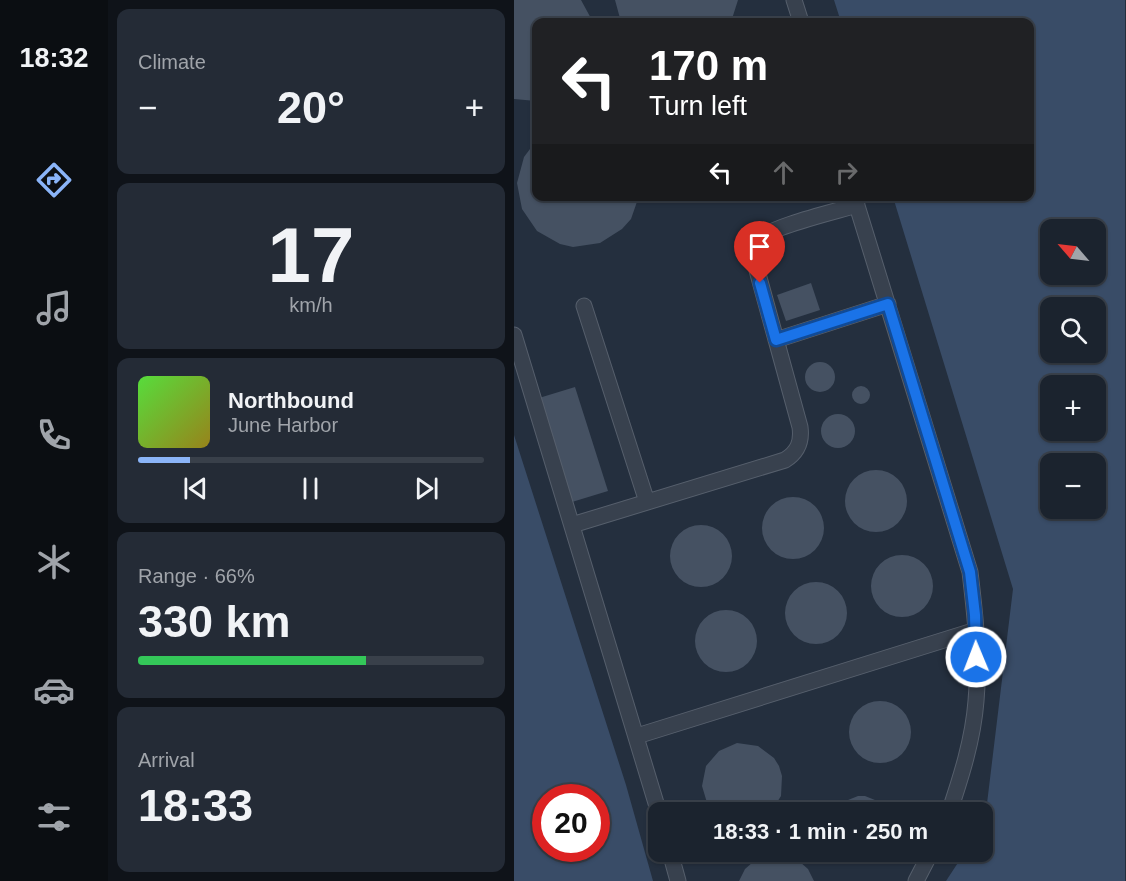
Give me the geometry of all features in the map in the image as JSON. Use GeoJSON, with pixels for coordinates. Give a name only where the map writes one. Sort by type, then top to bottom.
{"type":"FeatureCollection","features":[{"type":"Feature","properties":{"kind":"lane"},"geometry":{"type":"LineString","coordinates":[[794,0],[800,18]]}},
{"type":"Feature","properties":{"kind":"lane"},"geometry":{"type":"LineString","coordinates":[[572,525],[785,460],[793,455],[802,437],[755,263],[755,250],[759,241],[772,231],[856,201],[970,572],[976,630],[976,701],[966,759],[952,802]]}},
{"type":"Feature","properties":{"kind":"lane"},"geometry":{"type":"LineString","coordinates":[[776,340],[888,304]]}},
{"type":"Feature","properties":{"kind":"lane"},"geometry":{"type":"LineString","coordinates":[[584,306],[647,502]]}},
{"type":"Feature","properties":{"kind":"lane"},"geometry":{"type":"LineString","coordinates":[[514,335],[656,802]]}},
{"type":"Feature","properties":{"kind":"lane"},"geometry":{"type":"LineString","coordinates":[[637,736],[976,630]]}},
{"type":"Feature","properties":{"kind":"lane"},"geometry":{"type":"LineString","coordinates":[[673,862],[678,881]]}},
{"type":"Feature","properties":{"kind":"lane"},"geometry":{"type":"LineString","coordinates":[[916,881],[926,862]]}},
{"type":"Feature","properties":{"kind":"water"},"geometry":{"type":"Polygon","coordinates":[[[834,0],[1125,0],[1125,881],[946,881],[958,862],[993,862],[993,802],[987,802],[1013,589],[894,201],[1034,201],[1034,18],[840,18],[834,0]]]}},
{"type":"Feature","properties":{"kind":"water"},"geometry":{"type":"Polygon","coordinates":[[[514,435],[626,785],[653,881],[514,881],[514,435]]]}},
{"type":"Feature","properties":{"kind":"building"},"geometry":{"type":"Polygon","coordinates":[[[514,0],[581,0],[591,18],[532,18],[532,101],[514,99],[514,0]]]}},
{"type":"Feature","properties":{"kind":"building"},"geometry":{"type":"Polygon","coordinates":[[[615,0],[738,0],[732,18],[620,18],[615,0]]]}},
{"type":"Feature","properties":{"kind":"building"},"geometry":{"type":"Polygon","coordinates":[[[532,146],[532,201],[637,201],[631,219],[622,229],[600,243],[573,247],[560,244],[537,231],[522,209],[517,183],[524,157],[532,146]]]}},
{"type":"Feature","properties":{"kind":"building"},"geometry":{"type":"Polygon","coordinates":[[[811,283],[820,310],[786,321],[777,295],[811,283]]]}},
{"type":"Feature","properties":{"kind":"building"},"geometry":{"type":"Polygon","coordinates":[[[820,362],[826,363],[834,371],[834,383],[826,391],[820,392],[814,391],[806,383],[805,377],[806,371],[814,363],[820,362]]]}},
{"type":"Feature","properties":{"kind":"building"},"geometry":{"type":"Polygon","coordinates":[[[857,386],[865,386],[870,391],[868,402],[857,404],[852,399],[852,391],[857,386]]]}},
{"type":"Feature","properties":{"kind":"building"},"geometry":{"type":"Polygon","coordinates":[[[575,387],[608,491],[572,502],[539,398],[575,387]]]}},
{"type":"Feature","properties":{"kind":"building"},"geometry":{"type":"Polygon","coordinates":[[[838,414],[850,419],[855,431],[850,443],[838,448],[826,443],[821,431],[826,419],[838,414]]]}},
{"type":"Feature","properties":{"kind":"building"},"geometry":{"type":"Polygon","coordinates":[[[876,470],[893,475],[898,479],[902,484],[907,501],[902,518],[898,523],[893,527],[876,532],[859,527],[854,523],[850,518],[845,501],[850,484],[854,479],[859,475],[876,470]]]}},
{"type":"Feature","properties":{"kind":"building"},"geometry":{"type":"Polygon","coordinates":[[[793,497],[810,502],[815,506],[819,511],[824,528],[819,545],[815,550],[810,554],[793,559],[776,554],[771,550],[767,545],[762,528],[767,511],[771,506],[776,502],[793,497]]]}},
{"type":"Feature","properties":{"kind":"building"},"geometry":{"type":"Polygon","coordinates":[[[701,525],[718,530],[723,534],[727,539],[732,556],[727,573],[723,578],[718,582],[701,587],[684,582],[679,578],[675,573],[670,556],[675,539],[679,534],[684,530],[701,525]]]}},
{"type":"Feature","properties":{"kind":"building"},"geometry":{"type":"Polygon","coordinates":[[[902,555],[919,560],[924,564],[928,569],[933,586],[928,603],[924,608],[919,612],[902,617],[885,612],[880,608],[876,603],[871,586],[876,569],[880,564],[885,560],[902,555]]]}},
{"type":"Feature","properties":{"kind":"building"},"geometry":{"type":"Polygon","coordinates":[[[816,582],[833,587],[838,591],[842,596],[847,613],[842,630],[838,635],[833,639],[816,644],[799,639],[794,635],[790,630],[785,613],[790,596],[794,591],[799,587],[816,582]]]}},
{"type":"Feature","properties":{"kind":"building"},"geometry":{"type":"Polygon","coordinates":[[[726,610],[743,615],[748,619],[752,624],[757,641],[752,658],[748,663],[743,667],[726,672],[709,667],[704,663],[700,658],[695,641],[700,624],[704,619],[709,615],[726,610]]]}},
{"type":"Feature","properties":{"kind":"building"},"geometry":{"type":"Polygon","coordinates":[[[880,701],[897,706],[902,710],[906,715],[911,732],[906,749],[902,754],[897,758],[880,763],[863,758],[858,754],[854,749],[849,732],[854,715],[858,710],[863,706],[880,701]]]}},
{"type":"Feature","properties":{"kind":"building"},"geometry":{"type":"Polygon","coordinates":[[[737,743],[758,746],[774,758],[782,776],[781,796],[777,802],[707,802],[702,786],[706,766],[719,751],[737,743]]]}},
{"type":"Feature","properties":{"kind":"building"},"geometry":{"type":"Polygon","coordinates":[[[858,796],[865,796],[880,802],[843,802],[858,796]]]}},
{"type":"Feature","properties":{"kind":"building"},"geometry":{"type":"Polygon","coordinates":[[[753,862],[800,862],[808,869],[814,881],[739,881],[745,869],[753,862]]]}},
{"type":"Feature","properties":{"kind":"route"},"geometry":{"type":"LineString","coordinates":[[760,283],[776,340],[888,304],[970,572],[975,615],[976,657]]}}]}
